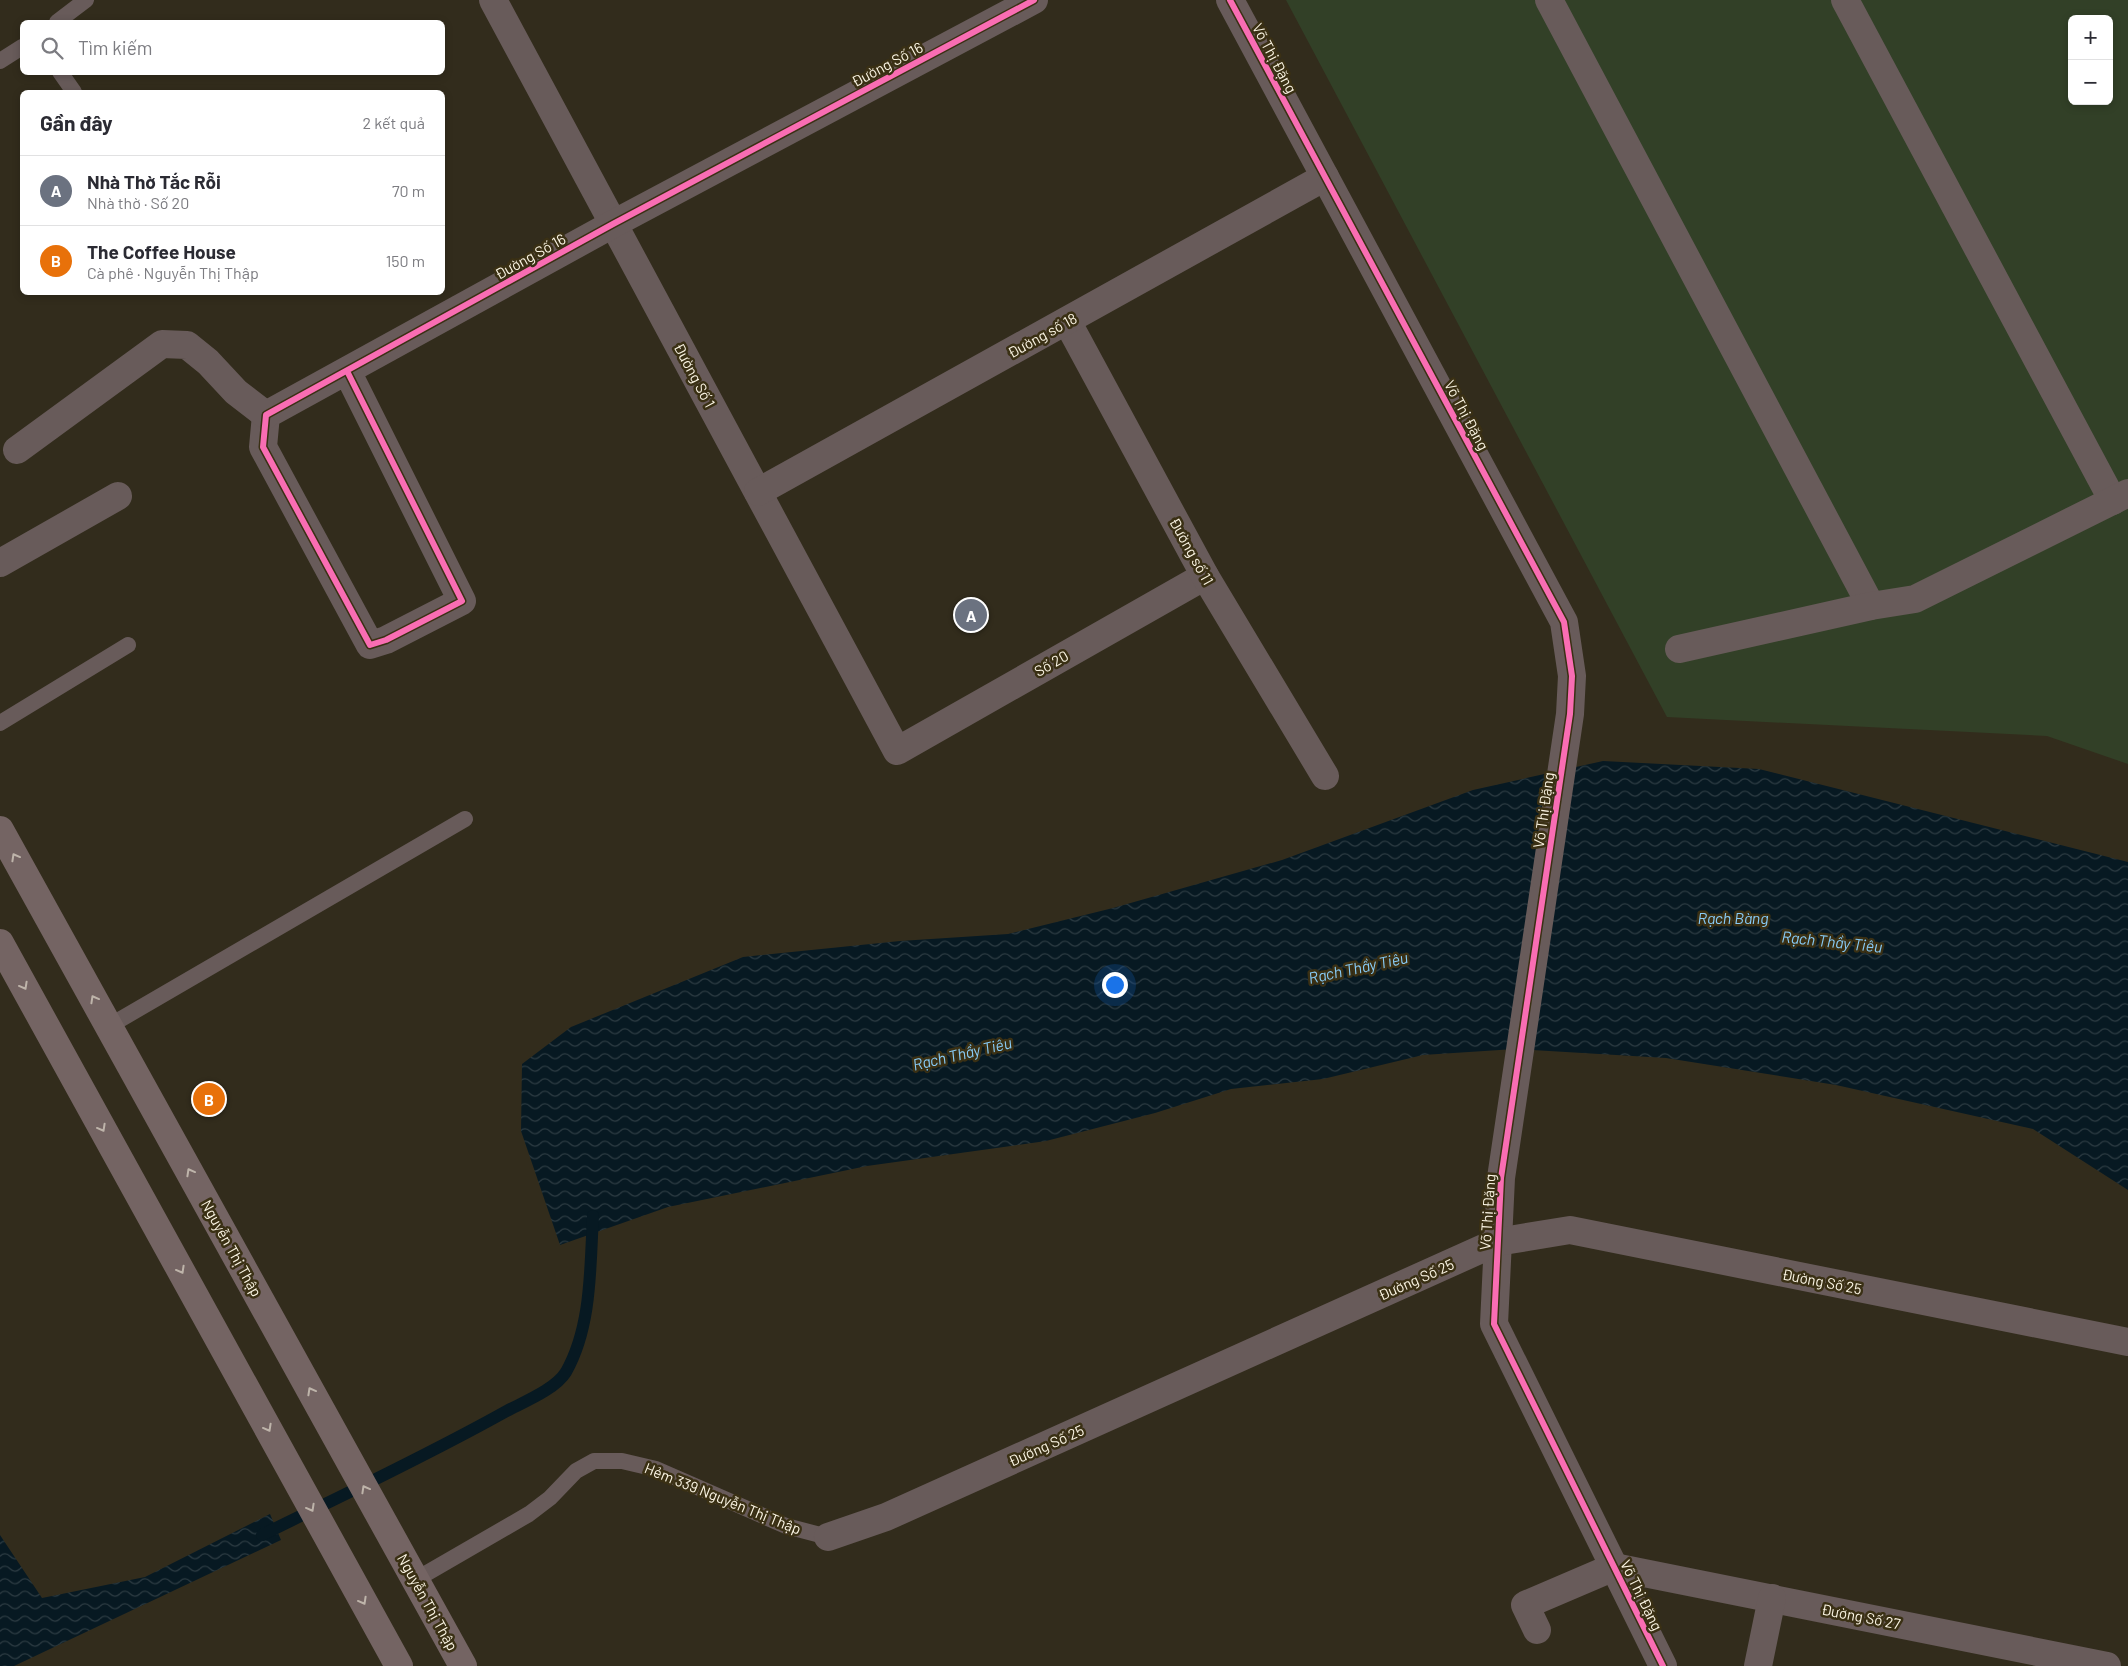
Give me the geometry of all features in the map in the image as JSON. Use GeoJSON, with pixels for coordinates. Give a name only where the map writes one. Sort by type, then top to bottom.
{"type":"FeatureCollection","features":[{"type":"Feature","properties":{"kind":"main road","name":"Nguyễn Thị Thập"},"geometry":{"type":"LineString","coordinates":[[0,830],[463,1666]]}},
{"type":"Feature","properties":{"kind":"main road"},"geometry":{"type":"LineString","coordinates":[[0,943],[399,1666]]}},
{"type":"Feature","properties":{"kind":"street","name":"Đường Số 1"},"geometry":{"type":"LineString","coordinates":[[493,0],[897,751]]}},
{"type":"Feature","properties":{"kind":"street","name":"Đường Số 16"},"geometry":{"type":"LineString","coordinates":[[266,415],[613,224],[1034,0]]}},
{"type":"Feature","properties":{"kind":"street","name":"Võ Thị Đặng"},"geometry":{"type":"LineString","coordinates":[[1230,0],[1564,622],[1572,676],[1570,714],[1501,1178],[1494,1324],[1663,1666]]}},
{"type":"Feature","properties":{"kind":"street"},"geometry":{"type":"LineString","coordinates":[[1549,0],[1871,606]]}},
{"type":"Feature","properties":{"kind":"street"},"geometry":{"type":"LineString","coordinates":[[1679,649],[1871,606],[1915,599],[2121,497],[1845,0]]}},
{"type":"Feature","properties":{"kind":"street","name":"Đường số 18"},"geometry":{"type":"LineString","coordinates":[[758,492],[1325,177]]}},
{"type":"Feature","properties":{"kind":"street","name":"Đường số 11"},"geometry":{"type":"LineString","coordinates":[[1067,321],[1205,576],[1325,776]]}},
{"type":"Feature","properties":{"kind":"street"},"geometry":{"type":"LineString","coordinates":[[17,450],[162,344],[187,346],[208,362],[236,392],[266,415],[263,447],[370,645],[386,640],[462,601],[347,371]]}},
{"type":"Feature","properties":{"kind":"street"},"geometry":{"type":"LineString","coordinates":[[0,563],[118,496]]}},
{"type":"Feature","properties":{"kind":"street","name":"Số 20"},"geometry":{"type":"LineString","coordinates":[[897,751],[1205,576]]}},
{"type":"Feature","properties":{"kind":"street","name":"Đường Số 25"},"geometry":{"type":"LineString","coordinates":[[828,1537],[886,1517],[1497,1242],[1570,1230],[2128,1342]]}},
{"type":"Feature","properties":{"kind":"street"},"geometry":{"type":"LineString","coordinates":[[1537,1630],[1524,1605],[1614,1566]]}},
{"type":"Feature","properties":{"kind":"street","name":"Đường Số 27"},"geometry":{"type":"LineString","coordinates":[[1614,1566],[2107,1666]]}},
{"type":"Feature","properties":{"kind":"street"},"geometry":{"type":"LineString","coordinates":[[1758,1666],[1772,1598]]}},
{"type":"Feature","properties":{"kind":"lane"},"geometry":{"type":"LineString","coordinates":[[60,20],[86,0]]}},
{"type":"Feature","properties":{"kind":"lane"},"geometry":{"type":"LineString","coordinates":[[0,61],[20,48]]}},
{"type":"Feature","properties":{"kind":"lane"},"geometry":{"type":"LineString","coordinates":[[62,75],[73,90]]}},
{"type":"Feature","properties":{"kind":"lane"},"geometry":{"type":"LineString","coordinates":[[0,723],[128,645]]}},
{"type":"Feature","properties":{"kind":"lane"},"geometry":{"type":"LineString","coordinates":[[109,1026],[465,819]]}},
{"type":"Feature","properties":{"kind":"lane","name":"Hẻm 339 Nguyễn Thị Thập"},"geometry":{"type":"LineString","coordinates":[[416,1580],[529,1514],[550,1498],[576,1471],[594,1461],[622,1460],[656,1469],[786,1526],[828,1537]]}},
{"type":"Feature","properties":{"kind":"green space"},"geometry":{"type":"Polygon","coordinates":[[[1286,0],[2128,0],[2128,764],[2047,736],[1667,717],[1286,0]]]}},
{"type":"Feature","properties":{"kind":"water","name":"Rạch Bàng"},"geometry":{"type":"Polygon","coordinates":[[[1603,761],[1759,769],[2128,862],[2128,1190],[2033,1129],[1836,1085],[1666,1058],[1515,1049],[1423,1055],[1323,1079],[1231,1089],[1155,1113],[1046,1141],[867,1166],[668,1207],[560,1245],[521,1131],[522,1064],[571,1027],[743,957],[900,941],[1008,934],[1113,908],[1282,860],[1473,790],[1603,761]]]}},
{"type":"Feature","properties":{"kind":"water"},"geometry":{"type":"Polygon","coordinates":[[[270,1514],[281,1540],[14,1666],[0,1666],[0,1535],[42,1598],[145,1577],[270,1514]]]}},
{"type":"Feature","properties":{"kind":"waterway"},"geometry":{"type":"LineString","coordinates":[[262,1535],[537,1396],[561,1379],[575,1354],[585,1316],[590,1276],[593,1216]]}},
{"type":"Feature","properties":{"kind":"cycle path"},"geometry":{"type":"LineString","coordinates":[[347,371],[462,601],[386,640],[370,645],[263,447],[266,415],[613,224],[1034,0]]}},
{"type":"Feature","properties":{"kind":"cycle path"},"geometry":{"type":"LineString","coordinates":[[1230,0],[1564,622],[1572,676],[1570,714],[1501,1178],[1494,1324],[1663,1666]]}},
{"type":"Feature","properties":{"kind":"place","name":"Nhà Thờ Tắc Rỗi"},"geometry":{"type":"Point","coordinates":[971,615]}},
{"type":"Feature","properties":{"kind":"place","name":"The Coffee House"},"geometry":{"type":"Point","coordinates":[209,1099]}},
{"type":"Feature","properties":{"kind":"water label","name":"Rạch Thầy Tiêu"},"geometry":{"type":"Point","coordinates":[1832,941]}},
{"type":"Feature","properties":{"kind":"water label","name":"Rạch Thầy Tiêu"},"geometry":{"type":"Point","coordinates":[1358,967]}},
{"type":"Feature","properties":{"kind":"water label","name":"Rạch Thầy Tiêu"},"geometry":{"type":"Point","coordinates":[962,1053]}}]}
